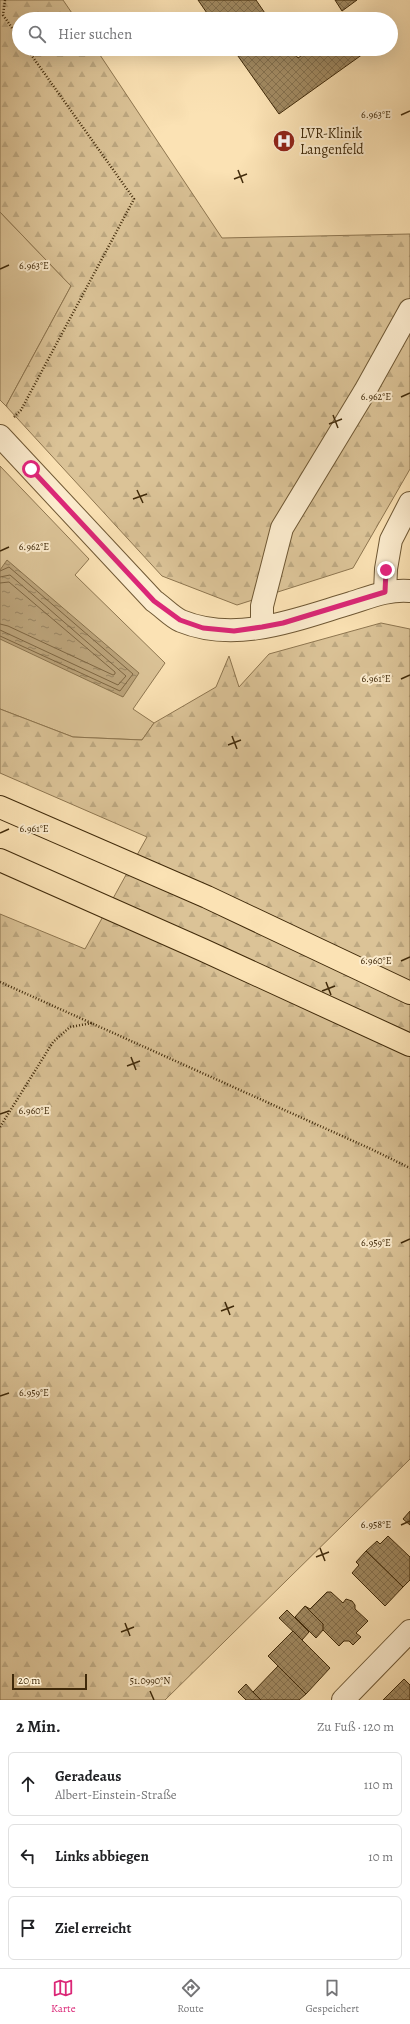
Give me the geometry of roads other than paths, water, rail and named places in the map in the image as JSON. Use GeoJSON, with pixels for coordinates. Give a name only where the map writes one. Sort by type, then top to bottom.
{"type":"FeatureCollection","features":[{"type":"Feature","properties":{"kind":"highway"},"geometry":{"type":"LineString","coordinates":[[0,807],[207,897],[410,993]]}},
{"type":"Feature","properties":{"kind":"highway"},"geometry":{"type":"LineString","coordinates":[[0,860],[410,1045]]}},
{"type":"Feature","properties":{"kind":"street"},"geometry":{"type":"LineString","coordinates":[[262,627],[262,606],[282,528],[365,391],[410,310]]}},
{"type":"Feature","properties":{"kind":"street"},"geometry":{"type":"LineString","coordinates":[[5,428],[154,601],[180,620],[203,628],[234,631],[283,623],[385,592],[410,591]]}},
{"type":"Feature","properties":{"kind":"street"},"geometry":{"type":"LineString","coordinates":[[385,592],[386,570],[391,540],[410,503]]}},
{"type":"Feature","properties":{"kind":"street"},"geometry":{"type":"LineString","coordinates":[[343,1700],[410,1631]]}},
{"type":"Feature","properties":{"kind":"water"},"geometry":{"type":"Polygon","coordinates":[[[7,560],[139,673],[123,697],[0,639],[0,570],[7,560]]]}},
{"type":"Feature","properties":{"kind":"place","name":"LVR-Klinik Langenfeld"},"geometry":{"type":"Point","coordinates":[284,141]}}]}
